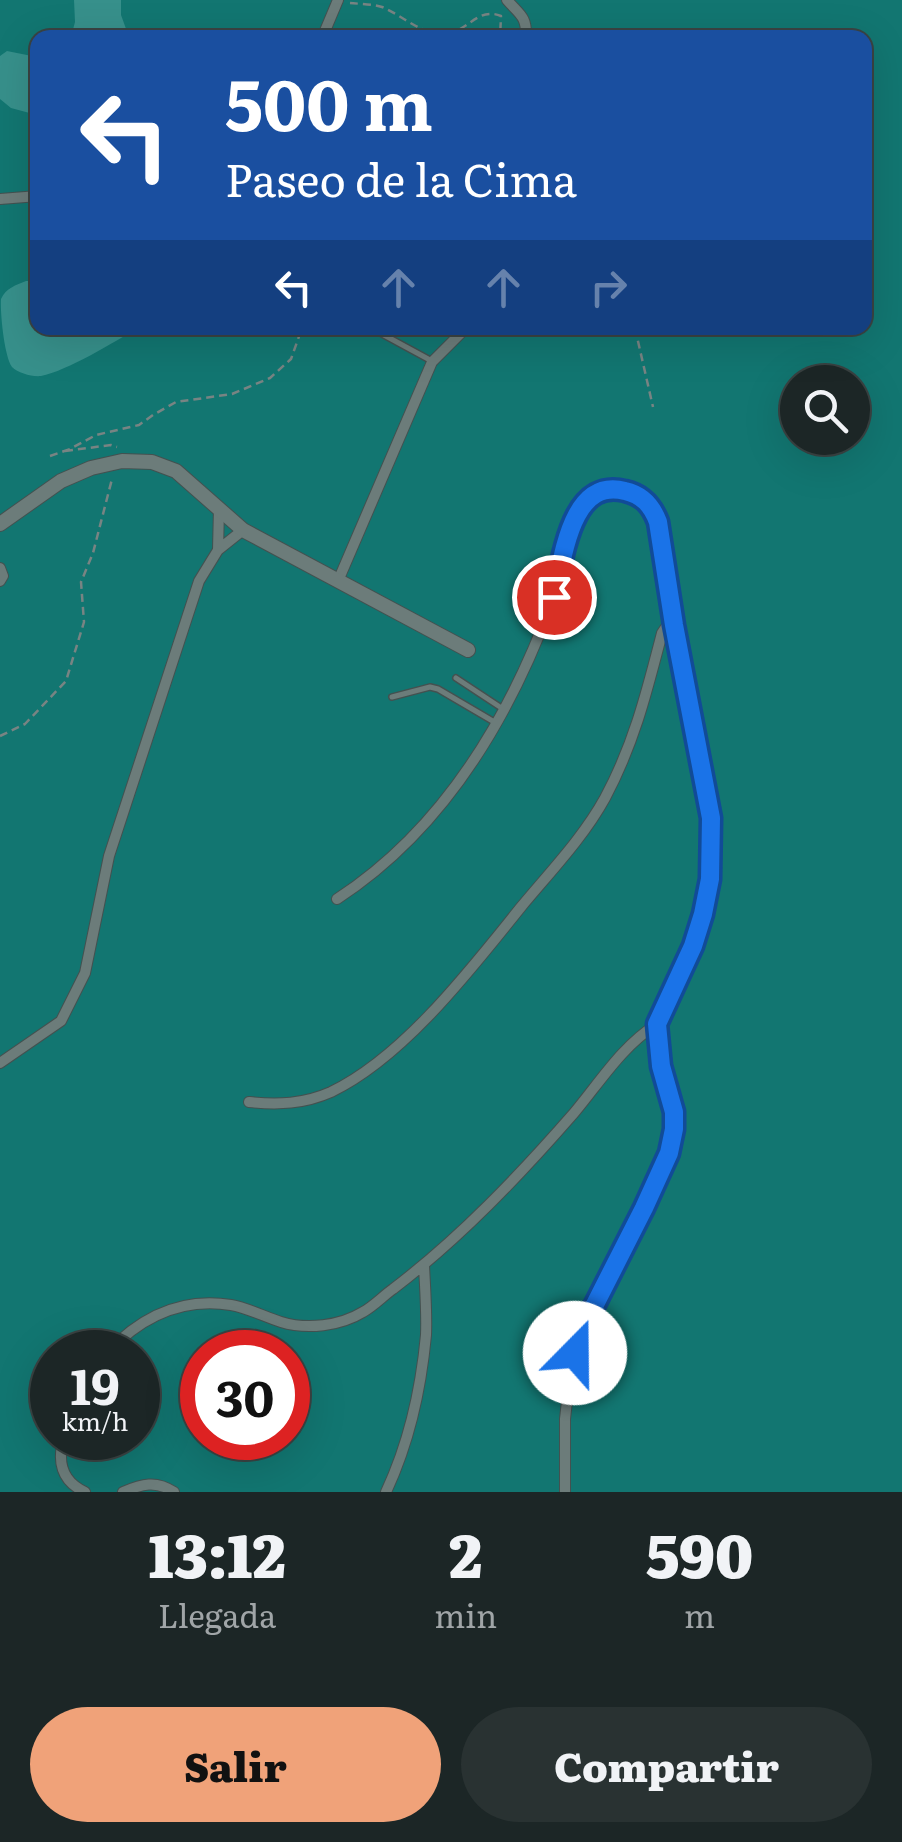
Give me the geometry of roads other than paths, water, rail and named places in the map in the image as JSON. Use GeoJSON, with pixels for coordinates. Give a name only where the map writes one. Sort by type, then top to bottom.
{"type":"FeatureCollection","features":[{"type":"Feature","properties":{"kind":"street"},"geometry":{"type":"LineString","coordinates":[[325,30],[338,0]]}},
{"type":"Feature","properties":{"kind":"street"},"geometry":{"type":"LineString","coordinates":[[507,0],[522,14],[526,30]]}},
{"type":"Feature","properties":{"kind":"street"},"geometry":{"type":"LineString","coordinates":[[0,199],[30,197]]}},
{"type":"Feature","properties":{"kind":"street"},"geometry":{"type":"LineString","coordinates":[[338,581],[432,362],[459,335]]}},
{"type":"Feature","properties":{"kind":"street"},"geometry":{"type":"LineString","coordinates":[[0,524],[60,481],[91,468],[118,462],[152,462],[176,470],[244,530],[468,650]]}},
{"type":"Feature","properties":{"kind":"street"},"geometry":{"type":"LineString","coordinates":[[337,900],[383,866],[414,836],[469,770],[531,656],[554,597],[579,509],[587,499],[606,490],[630,492],[644,499],[658,522],[708,802],[710,879],[693,946],[657,1024],[661,1066],[674,1112],[669,1153],[579,1341],[568,1383],[565,1492]]}},
{"type":"Feature","properties":{"kind":"street"},"geometry":{"type":"LineString","coordinates":[[218,550],[219,508]]}},
{"type":"Feature","properties":{"kind":"street"},"geometry":{"type":"LineString","coordinates":[[0,1063],[60,1021],[85,973],[108,856],[199,581],[218,550],[244,530]]}},
{"type":"Feature","properties":{"kind":"street"},"geometry":{"type":"LineString","coordinates":[[0,568],[0,581]]}},
{"type":"Feature","properties":{"kind":"street"},"geometry":{"type":"LineString","coordinates":[[249,1102],[284,1105],[335,1090],[374,1063],[437,1008],[560,860],[604,799],[637,728],[662,633],[666,626],[674,625]]}},
{"type":"Feature","properties":{"kind":"street"},"geometry":{"type":"LineString","coordinates":[[131,1330],[174,1307],[203,1303],[233,1306],[288,1324],[317,1326],[341,1322],[364,1312],[424,1265],[530,1162],[620,1055],[657,1024]]}},
{"type":"Feature","properties":{"kind":"street"},"geometry":{"type":"LineString","coordinates":[[386,1492],[408,1439],[422,1363],[426,1332],[424,1265]]}},
{"type":"Feature","properties":{"kind":"street"},"geometry":{"type":"LineString","coordinates":[[61,1460],[67,1480],[84,1492]]}},
{"type":"Feature","properties":{"kind":"street"},"geometry":{"type":"LineString","coordinates":[[124,1492],[156,1483],[174,1492]]}},
{"type":"Feature","properties":{"kind":"lane"},"geometry":{"type":"LineString","coordinates":[[381,335],[432,362]]}},
{"type":"Feature","properties":{"kind":"lane"},"geometry":{"type":"LineString","coordinates":[[456,678],[503,709]]}},
{"type":"Feature","properties":{"kind":"lane"},"geometry":{"type":"LineString","coordinates":[[392,697],[430,686],[496,723]]}}]}
